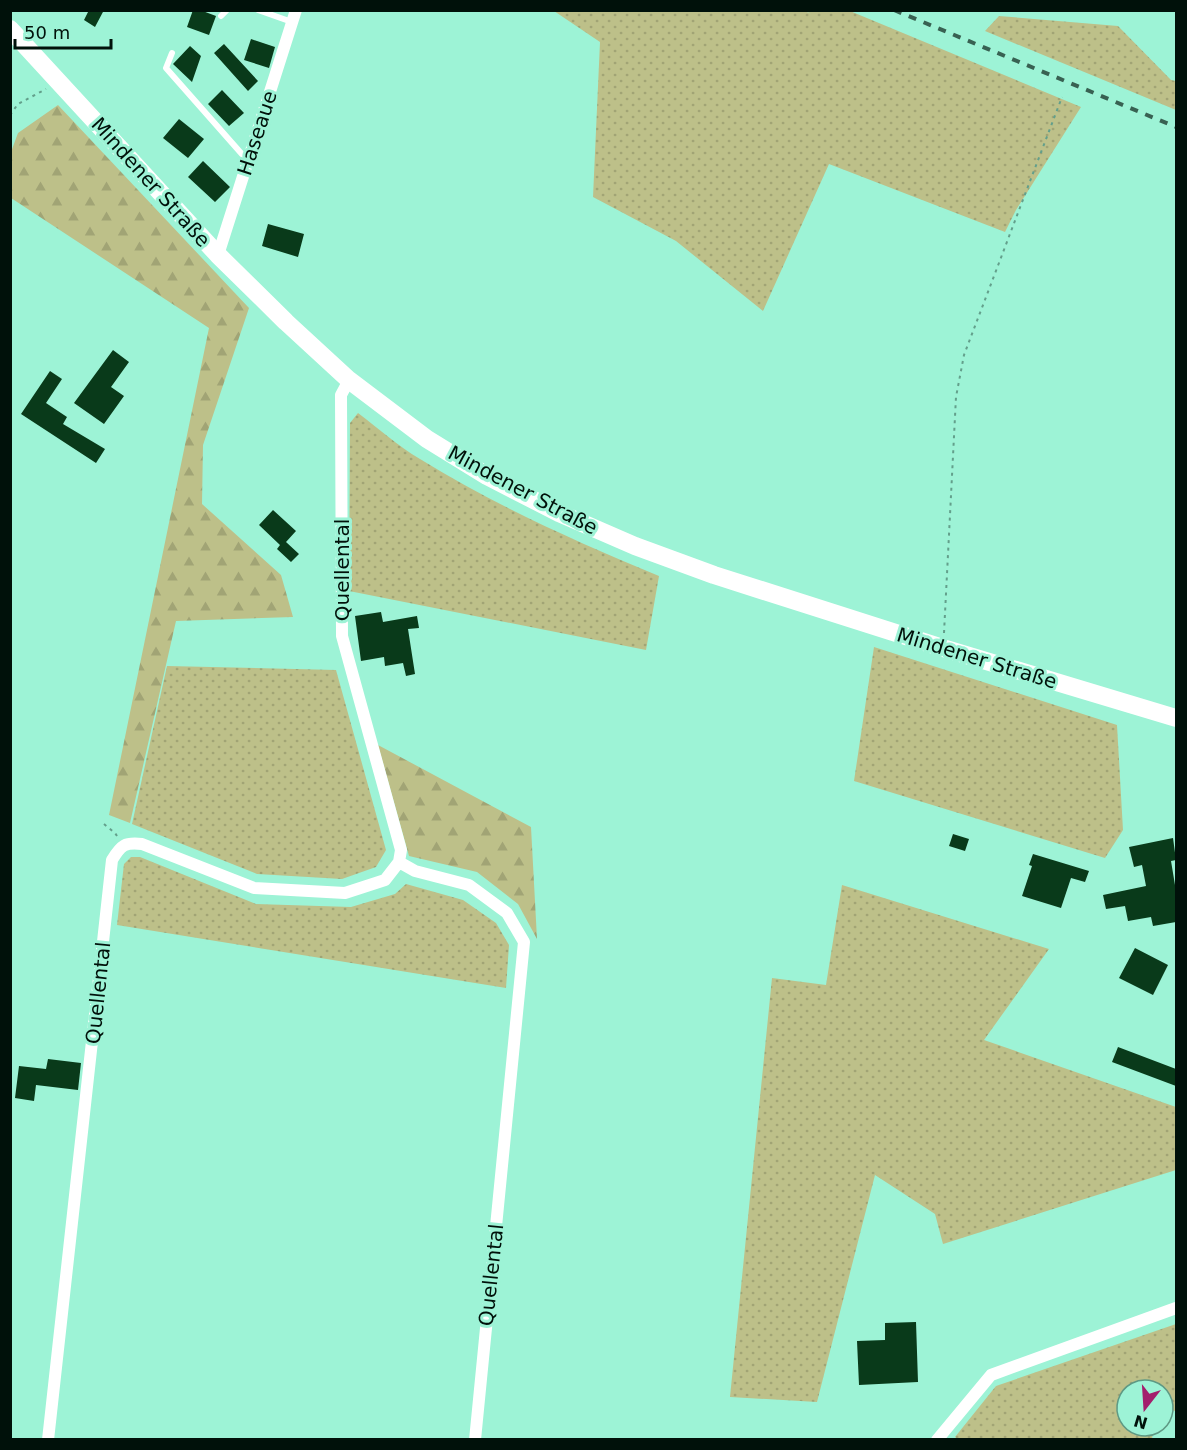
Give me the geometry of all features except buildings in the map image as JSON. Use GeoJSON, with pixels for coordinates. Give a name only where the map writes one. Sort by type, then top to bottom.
{"type":"FeatureCollection","features":[{"type":"Feature","properties":{"kind":"main road","name":"Mindener Straße"},"geometry":{"type":"LineString","coordinates":[[10,29],[218,255],[286,322],[349,380],[427,439],[487,476],[559,513],[635,546],[704,571],[944,648],[1176,718]]}},
{"type":"Feature","properties":{"kind":"street","name":"Haseaue"},"geometry":{"type":"LineString","coordinates":[[218,255],[294,16]]}},
{"type":"Feature","properties":{"kind":"street","name":"Quellental"},"geometry":{"type":"LineString","coordinates":[[349,380],[342,395],[342,636],[401,849],[399,862],[415,871],[469,885],[507,913],[524,942],[475,1440]]}},
{"type":"Feature","properties":{"kind":"street"},"geometry":{"type":"LineString","coordinates":[[124,846],[129,843],[142,844],[254,888],[345,892],[385,880],[399,862]]}},
{"type":"Feature","properties":{"kind":"street","name":"Quellental"},"geometry":{"type":"LineString","coordinates":[[48,1440],[112,860],[118,849],[124,846]]}},
{"type":"Feature","properties":{"kind":"street"},"geometry":{"type":"LineString","coordinates":[[938,1440],[991,1376],[1176,1308]]}},
{"type":"Feature","properties":{"kind":"lane"},"geometry":{"type":"LineString","coordinates":[[221,16],[227,10]]}},
{"type":"Feature","properties":{"kind":"lane"},"geometry":{"type":"LineString","coordinates":[[258,10],[294,16]]}},
{"type":"Feature","properties":{"kind":"lane"},"geometry":{"type":"LineString","coordinates":[[172,53],[166,68],[248,161]]}},
{"type":"Feature","properties":{"kind":"path"},"geometry":{"type":"LineString","coordinates":[[10,115],[18,104],[59,82]]}},
{"type":"Feature","properties":{"kind":"path"},"geometry":{"type":"LineString","coordinates":[[944,648],[955,409],[964,355],[1062,97]]}},
{"type":"Feature","properties":{"kind":"path"},"geometry":{"type":"LineString","coordinates":[[104,824],[115,833],[124,846]]}},
{"type":"Feature","properties":{"kind":"green space"},"geometry":{"type":"Polygon","coordinates":[[[803,10],[811,14],[806,11],[850,11],[1081,107],[1016,210],[1005,232],[829,164],[763,311],[676,241],[593,197],[600,42],[554,11],[803,10]]]}},
{"type":"Feature","properties":{"kind":"green space"},"geometry":{"type":"Polygon","coordinates":[[[999,16],[1118,26],[1171,80],[1176,81],[1176,110],[985,31],[999,16]]]}},
{"type":"Feature","properties":{"kind":"green space"},"geometry":{"type":"Polygon","coordinates":[[[58,105],[249,308],[203,445],[202,504],[281,575],[293,617],[176,621],[130,823],[109,815],[209,328],[11,198],[11,152],[18,133],[58,105]]]}},
{"type":"Feature","properties":{"kind":"green space"},"geometry":{"type":"Polygon","coordinates":[[[358,413],[412,454],[507,508],[659,576],[646,650],[349,591],[350,423],[358,413]]]}},
{"type":"Feature","properties":{"kind":"green space"},"geometry":{"type":"Polygon","coordinates":[[[874,647],[1117,725],[1123,830],[1105,858],[854,781],[874,647]]]}},
{"type":"Feature","properties":{"kind":"green space"},"geometry":{"type":"Polygon","coordinates":[[[167,666],[336,670],[386,850],[376,867],[342,879],[257,874],[132,824],[167,666]]]}},
{"type":"Feature","properties":{"kind":"green space"},"geometry":{"type":"Polygon","coordinates":[[[378,745],[531,827],[537,939],[518,904],[477,872],[409,856],[378,745]]]}},
{"type":"Feature","properties":{"kind":"green space"},"geometry":{"type":"Polygon","coordinates":[[[131,857],[140,857],[256,904],[351,907],[395,894],[406,884],[463,900],[496,923],[509,945],[506,988],[117,925],[124,864],[131,857]]]}},
{"type":"Feature","properties":{"kind":"green space"},"geometry":{"type":"Polygon","coordinates":[[[842,885],[1049,949],[984,1040],[1176,1107],[1176,1170],[943,1244],[935,1214],[875,1175],[817,1402],[730,1397],[772,978],[826,985],[842,885]]]}},
{"type":"Feature","properties":{"kind":"green space"},"geometry":{"type":"Polygon","coordinates":[[[1176,1324],[1176,1411],[1175,1378],[1115,1378],[1115,1438],[1152,1439],[959,1440],[955,1437],[996,1386],[1176,1324]]]}},
{"type":"Feature","properties":{"kind":"railway"},"geometry":{"type":"LineString","coordinates":[[894,10],[1176,127]]}}]}
